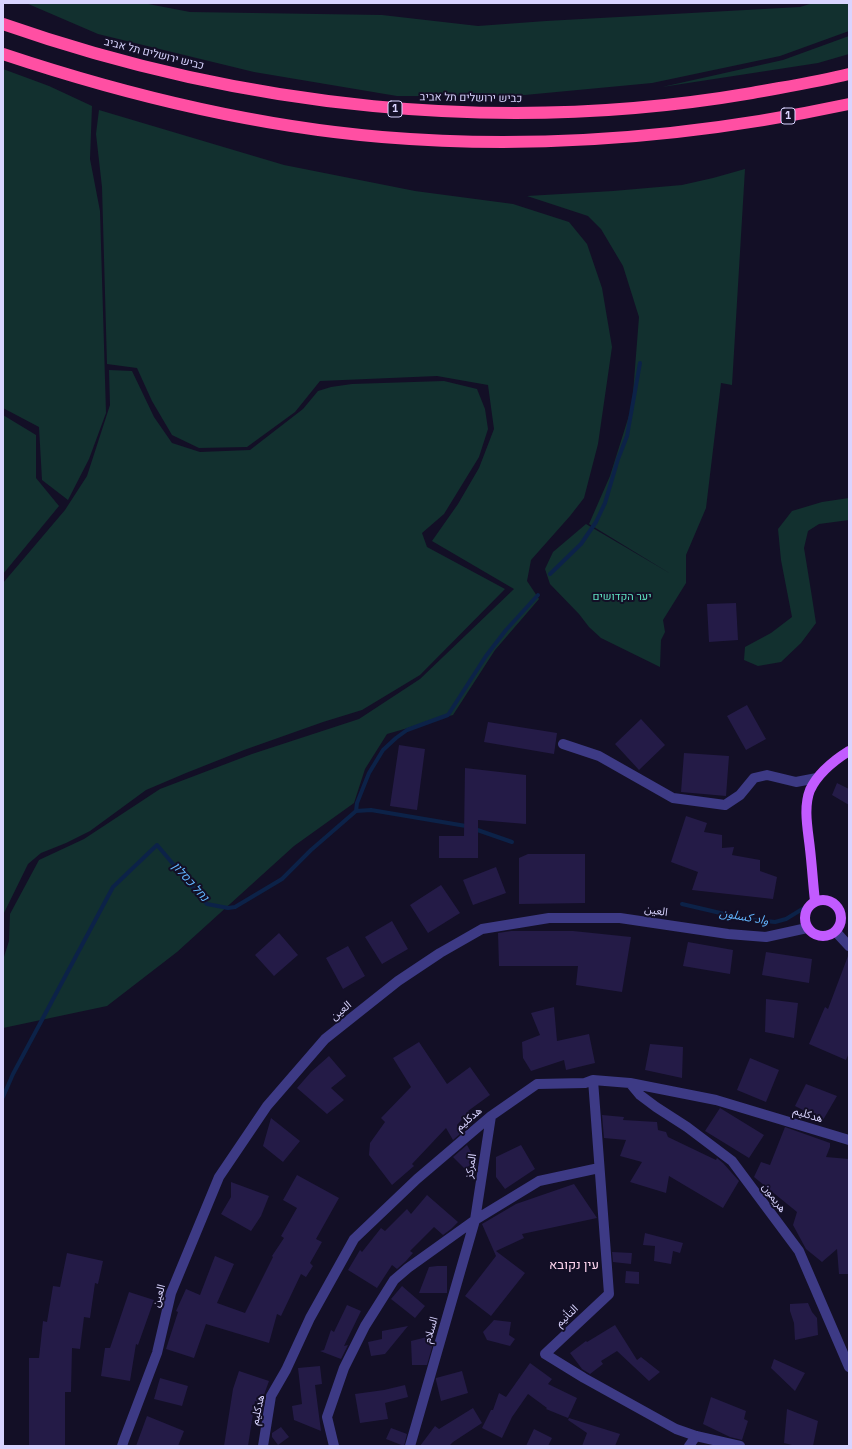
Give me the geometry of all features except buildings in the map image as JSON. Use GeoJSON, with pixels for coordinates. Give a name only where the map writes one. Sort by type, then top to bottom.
{"type":"FeatureCollection","features":[{"type":"Feature","properties":{"kind":"highway","name":"כביש ירושלים תל אביב"},"geometry":{"type":"LineString","coordinates":[[3,24],[101,54],[216,83],[383,108],[488,113],[604,110],[664,105],[716,98],[795,85],[849,74]]}},
{"type":"Feature","properties":{"kind":"highway","name":"1"},"geometry":{"type":"LineString","coordinates":[[3,54],[100,84],[210,111],[339,132],[380,137],[480,142],[606,139],[727,126],[849,104]]}},
{"type":"Feature","properties":{"kind":"highway"},"geometry":{"type":"LineString","coordinates":[[795,85],[849,70]]}},
{"type":"Feature","properties":{"kind":"highway"},"geometry":{"type":"LineString","coordinates":[[727,126],[849,110]]}},
{"type":"Feature","properties":{"kind":"main road"},"geometry":{"type":"LineString","coordinates":[[815,901],[806,818],[807,801],[810,790],[817,778],[833,762],[849,752]]}},
{"type":"Feature","properties":{"kind":"main road"},"geometry":{"type":"LineString","coordinates":[[828,900],[838,908],[841,914],[841,920],[840,926],[836,932],[824,936],[812,933],[807,928],[805,922],[805,912],[815,901],[828,900]]}},
{"type":"Feature","properties":{"kind":"street"},"geometry":{"type":"LineString","coordinates":[[563,744],[599,756],[673,798],[725,805],[740,795],[754,778],[767,775],[796,782],[817,778]]}},
{"type":"Feature","properties":{"kind":"street","name":"العين"},"geometry":{"type":"LineString","coordinates":[[122,1446],[157,1353],[171,1293],[219,1177],[267,1106],[325,1039],[398,981],[440,953],[482,929],[549,918],[620,918],[728,934],[766,936],[807,928]]}},
{"type":"Feature","properties":{"kind":"street"},"geometry":{"type":"LineString","coordinates":[[836,932],[849,946]]}},
{"type":"Feature","properties":{"kind":"street","name":"هدكليم"},"geometry":{"type":"LineString","coordinates":[[263,1446],[272,1396],[310,1318],[354,1239],[417,1179],[491,1116],[537,1084],[585,1083],[593,1080],[630,1083],[716,1100],[849,1140]]}},
{"type":"Feature","properties":{"kind":"street","name":"التأنيم"},"geometry":{"type":"LineString","coordinates":[[593,1080],[609,1294],[545,1354],[584,1378],[676,1429],[696,1436],[740,1446]]}},
{"type":"Feature","properties":{"kind":"street","name":"هريمون"},"geometry":{"type":"LineString","coordinates":[[630,1083],[640,1095],[687,1127],[732,1161],[799,1251],[849,1366]]}},
{"type":"Feature","properties":{"kind":"street","name":"المركز"},"geometry":{"type":"LineString","coordinates":[[475,1220],[491,1116]]}},
{"type":"Feature","properties":{"kind":"street"},"geometry":{"type":"LineString","coordinates":[[334,1446],[327,1417],[344,1368],[365,1326],[394,1280],[408,1268],[475,1220],[539,1182],[599,1168]]}},
{"type":"Feature","properties":{"kind":"street","name":"السلام"},"geometry":{"type":"LineString","coordinates":[[410,1446],[475,1220]]}},
{"type":"Feature","properties":{"kind":"street"},"geometry":{"type":"LineString","coordinates":[[689,1446],[696,1436]]}},
{"type":"Feature","properties":{"kind":"green space"},"geometry":{"type":"Polygon","coordinates":[[[26,3],[143,3],[190,12],[382,15],[478,26],[800,7],[813,3],[849,3],[849,31],[780,56],[652,83],[514,96],[397,96],[254,72],[98,34],[26,3]]]}},
{"type":"Feature","properties":{"kind":"green space"},"geometry":{"type":"Polygon","coordinates":[[[849,36],[849,54],[818,63],[662,87],[783,60],[849,36]]]}},
{"type":"Feature","properties":{"kind":"green space"},"geometry":{"type":"Polygon","coordinates":[[[3,69],[49,86],[92,106],[90,159],[100,211],[106,413],[89,459],[68,500],[42,480],[39,427],[3,408],[3,69]]]}},
{"type":"Feature","properties":{"kind":"green space"},"geometry":{"type":"Polygon","coordinates":[[[99,110],[284,165],[415,191],[513,204],[569,222],[587,244],[602,288],[612,347],[598,444],[584,498],[531,560],[527,581],[539,599],[495,650],[453,715],[387,734],[365,769],[354,803],[294,846],[177,952],[107,1006],[3,1028],[3,960],[9,941],[10,914],[39,860],[84,839],[160,789],[252,754],[359,719],[420,679],[514,589],[432,541],[458,504],[479,468],[494,429],[488,385],[437,376],[320,381],[295,412],[247,447],[199,448],[172,435],[152,401],[137,368],[107,364],[102,187],[96,134],[99,110]]]}},
{"type":"Feature","properties":{"kind":"green space","name":"יער הקדושים"},"geometry":{"type":"Polygon","coordinates":[[[745,169],[732,385],[721,383],[706,508],[686,555],[686,583],[663,620],[665,632],[661,640],[660,667],[601,638],[550,584],[545,569],[553,552],[586,524],[671,574],[589,524],[610,476],[632,406],[639,317],[623,266],[601,229],[588,216],[527,196],[682,185],[745,169]]]}},
{"type":"Feature","properties":{"kind":"green space"},"geometry":{"type":"Polygon","coordinates":[[[109,370],[132,371],[154,417],[172,443],[200,452],[250,450],[303,409],[318,391],[331,387],[352,384],[444,381],[477,389],[485,409],[488,429],[479,457],[444,514],[422,533],[427,547],[505,589],[420,675],[362,710],[244,750],[146,790],[90,831],[41,853],[28,864],[3,915],[3,583],[65,510],[87,476],[110,405],[109,370]]]}},
{"type":"Feature","properties":{"kind":"green space"},"geometry":{"type":"Polygon","coordinates":[[[3,415],[36,435],[36,478],[59,506],[3,574],[3,415]]]}},
{"type":"Feature","properties":{"kind":"green space"},"geometry":{"type":"Polygon","coordinates":[[[849,498],[849,520],[819,524],[808,531],[804,548],[816,623],[801,643],[781,662],[758,666],[744,660],[745,647],[771,633],[792,617],[781,560],[778,529],[792,511],[822,502],[849,498]]]}},
{"type":"Feature","properties":{"kind":"waterway"},"geometry":{"type":"LineString","coordinates":[[550,574],[581,544],[596,522],[605,503],[618,459],[627,436],[640,363]]}},
{"type":"Feature","properties":{"kind":"waterway"},"geometry":{"type":"LineString","coordinates":[[356,811],[357,803],[369,773],[383,750],[407,730],[448,715],[486,656],[506,630],[538,595]]}},
{"type":"Feature","properties":{"kind":"waterway","name":"נחל כסלון"},"geometry":{"type":"LineString","coordinates":[[3,1097],[13,1074],[113,887],[157,845],[207,904],[228,908],[235,907],[282,879],[311,850],[356,811],[371,810],[466,826],[512,842]]}},
{"type":"Feature","properties":{"kind":"waterway","name":"واد كسلون"},"geometry":{"type":"LineString","coordinates":[[682,904],[746,919],[775,922],[786,919],[804,908]]}},
{"type":"Feature","properties":{"kind":"district","name":"עין נקובא"},"geometry":{"type":"Point","coordinates":[574,1265]}}]}
